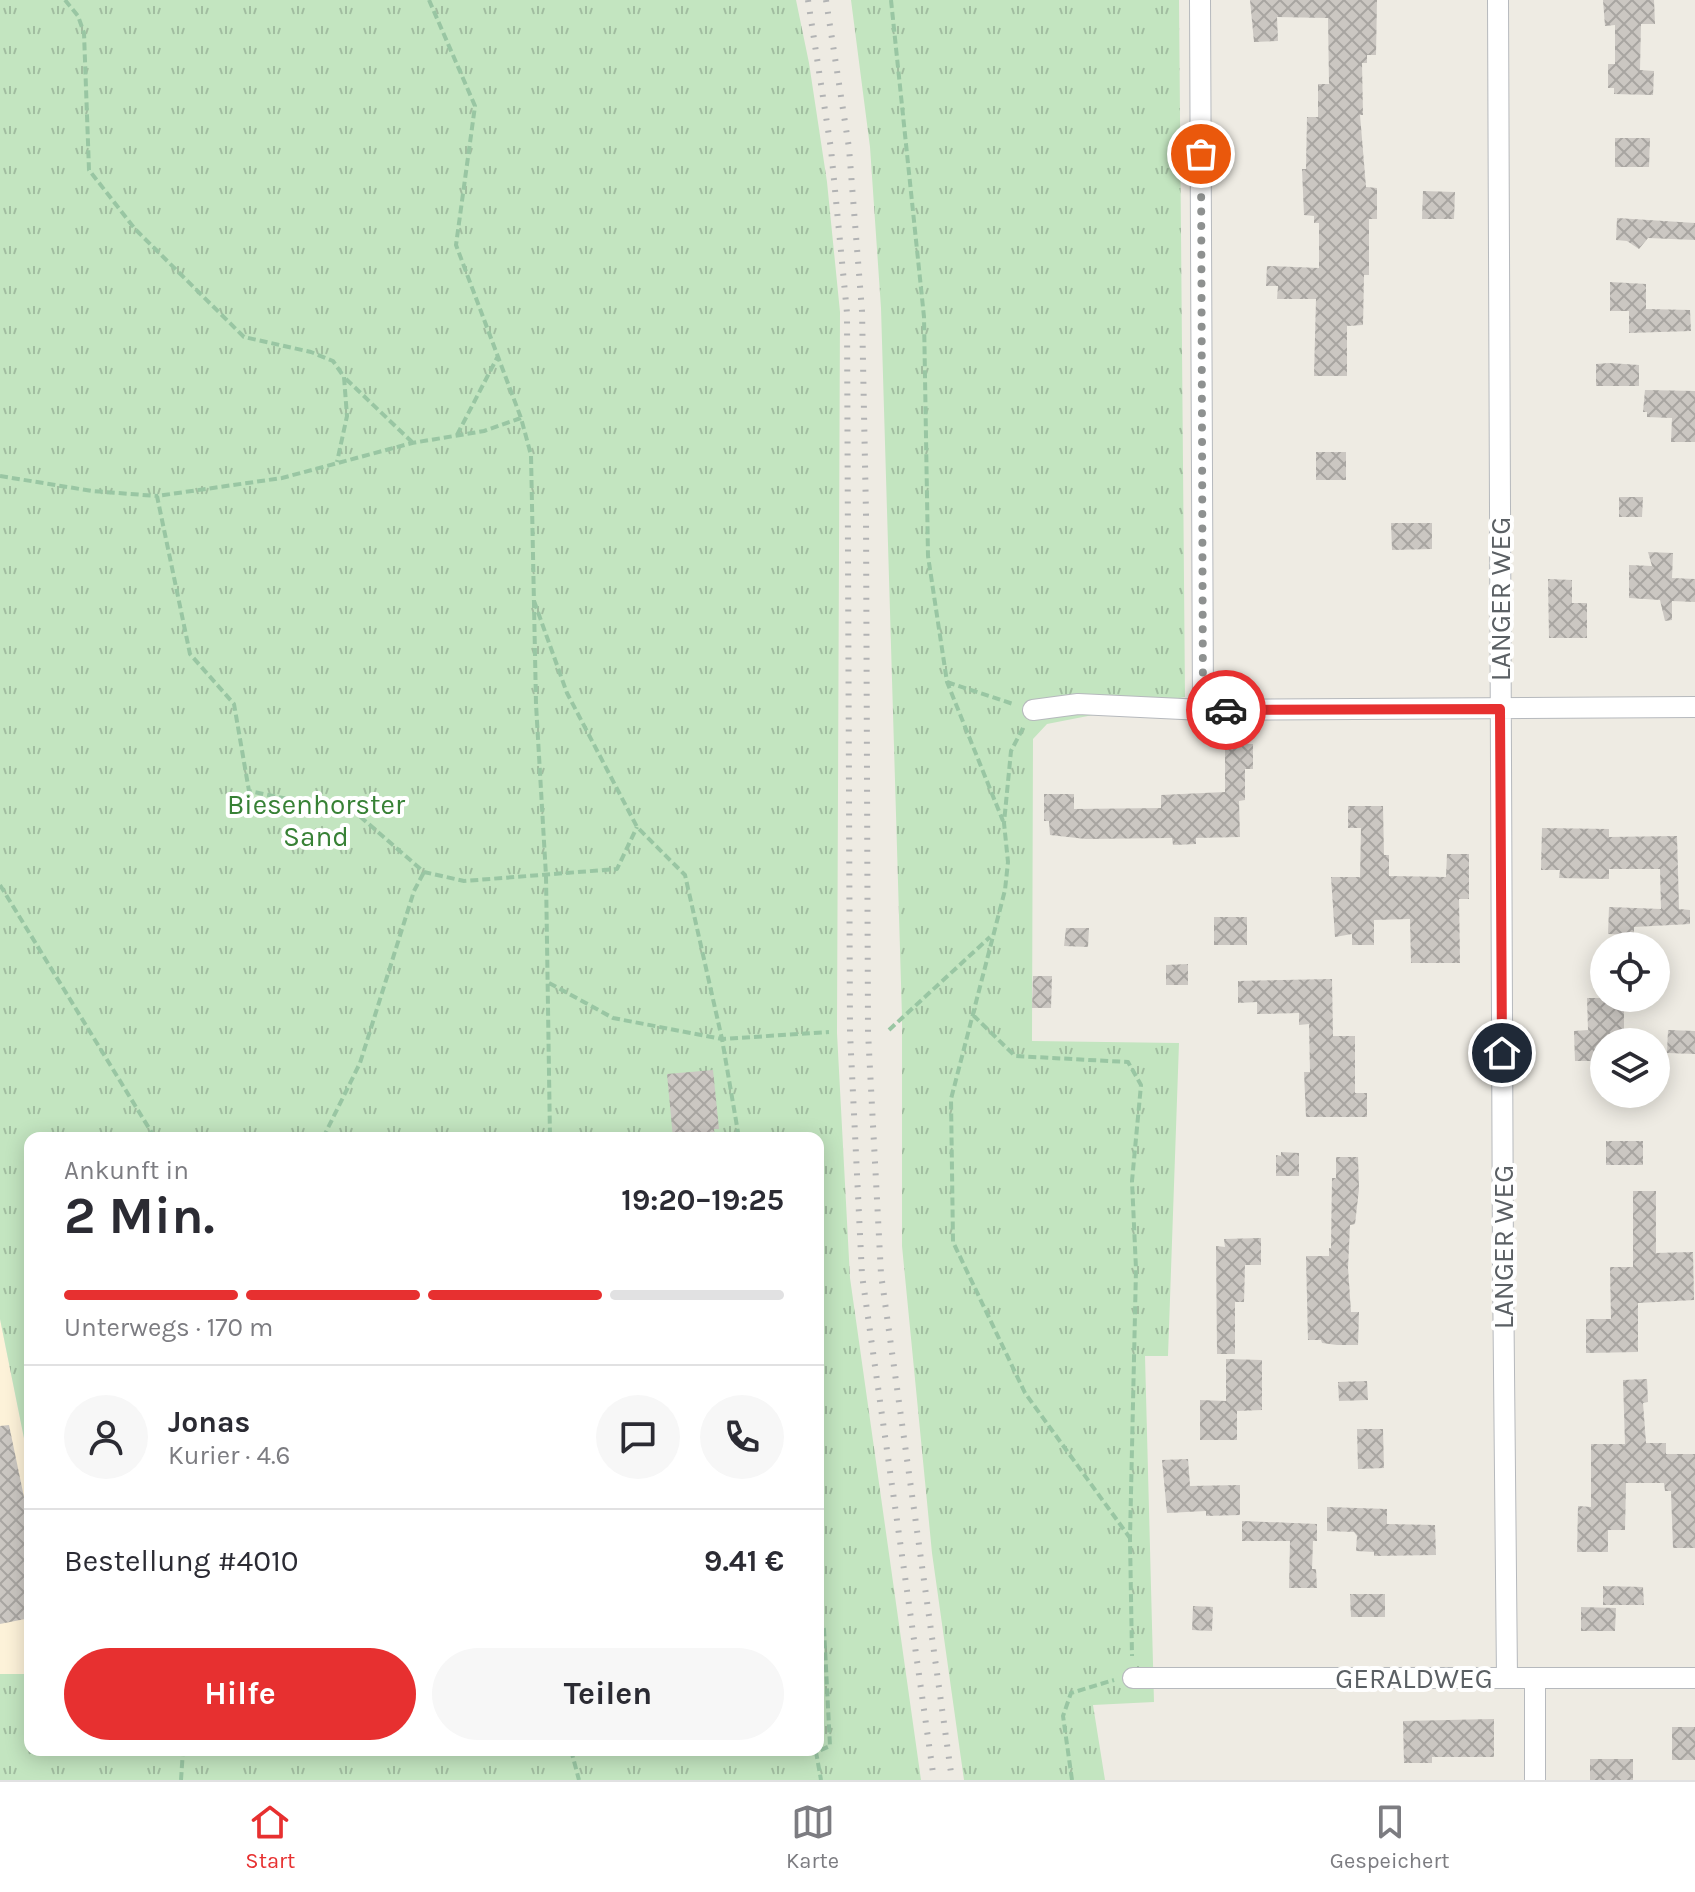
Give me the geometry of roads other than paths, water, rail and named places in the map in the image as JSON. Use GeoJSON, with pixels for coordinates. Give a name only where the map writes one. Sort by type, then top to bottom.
{"type":"FeatureCollection","features":[{"type":"Feature","properties":{"kind":"street"},"geometry":{"type":"LineString","coordinates":[[1200,0],[1203,710]]}},
{"type":"Feature","properties":{"kind":"street","name":"LANGER WEG"},"geometry":{"type":"LineString","coordinates":[[1498,0],[1507,1678]]}},
{"type":"Feature","properties":{"kind":"street"},"geometry":{"type":"LineString","coordinates":[[1033,710],[1078,704],[1203,710],[1695,707]]}},
{"type":"Feature","properties":{"kind":"street"},"geometry":{"type":"LineString","coordinates":[[1535,1678],[1535,1780]]}},
{"type":"Feature","properties":{"kind":"street","name":"GERALDWEG"},"geometry":{"type":"LineString","coordinates":[[1125,1679],[1695,1678]]}},
{"type":"Feature","properties":{"kind":"railway"},"geometry":{"type":"LineString","coordinates":[[808,0],[831,149],[847,313],[850,1033],[862,1275],[934,1780]]}},
{"type":"Feature","properties":{"kind":"railway"},"geometry":{"type":"LineString","coordinates":[[826,0],[849,148],[862,311],[868,1032],[881,1274],[952,1780]]}},
{"type":"Feature","properties":{"kind":"park label","name":"Biesenhorster Sand"},"geometry":{"type":"Point","coordinates":[316,820]}}]}
